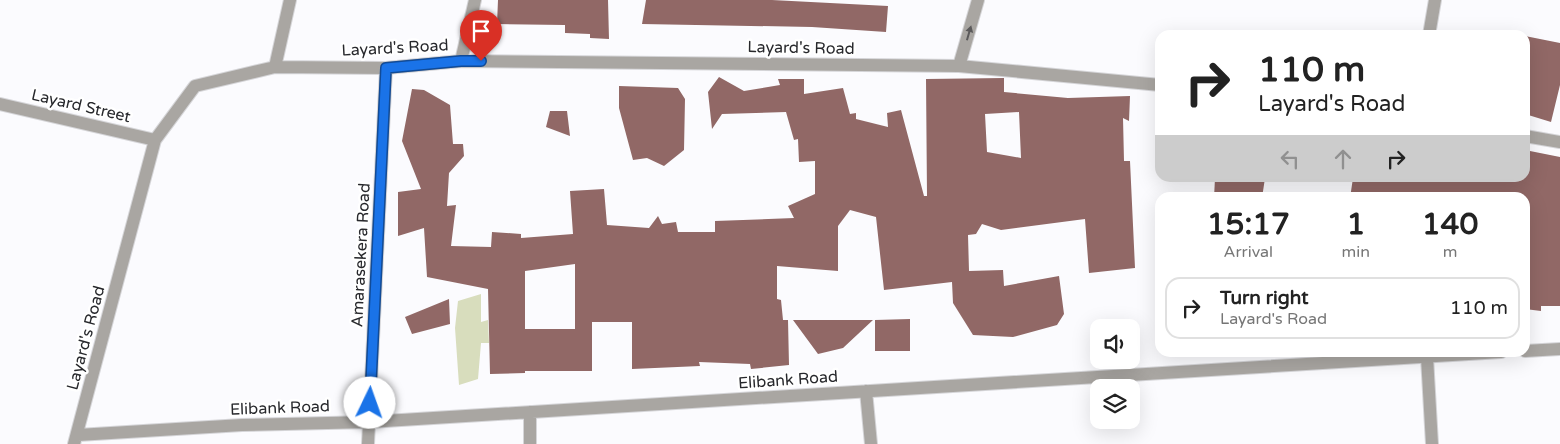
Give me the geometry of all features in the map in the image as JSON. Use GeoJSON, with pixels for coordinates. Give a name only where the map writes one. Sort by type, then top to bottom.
{"type":"FeatureCollection","features":[{"type":"Feature","properties":{"kind":"street"},"geometry":{"type":"LineString","coordinates":[[274,67],[290,0]]}},
{"type":"Feature","properties":{"kind":"street"},"geometry":{"type":"LineString","coordinates":[[461,61],[475,0]]}},
{"type":"Feature","properties":{"kind":"street"},"geometry":{"type":"LineString","coordinates":[[959,66],[978,0]]}},
{"type":"Feature","properties":{"kind":"street"},"geometry":{"type":"LineString","coordinates":[[1430,30],[1435,0]]}},
{"type":"Feature","properties":{"kind":"street","name":"Layard's Road"},"geometry":{"type":"LineString","coordinates":[[76,439],[155,140],[195,86],[274,67],[386,68],[461,61],[959,66],[1155,85]]}},
{"type":"Feature","properties":{"kind":"street","name":"Amarasekera Road"},"geometry":{"type":"LineString","coordinates":[[368,444],[386,68]]}},
{"type":"Feature","properties":{"kind":"street","name":"Layard Street"},"geometry":{"type":"LineString","coordinates":[[0,104],[155,140]]}},
{"type":"Feature","properties":{"kind":"street"},"geometry":{"type":"LineString","coordinates":[[1530,137],[1560,142]]}},
{"type":"Feature","properties":{"kind":"street"},"geometry":{"type":"LineString","coordinates":[[1530,351],[1560,349]]}},
{"type":"Feature","properties":{"kind":"street"},"geometry":{"type":"LineString","coordinates":[[1427,357],[1432,444]]}},
{"type":"Feature","properties":{"kind":"street","name":"Elibank Road"},"geometry":{"type":"LineString","coordinates":[[76,439],[242,425],[369,422],[1427,357]]}},
{"type":"Feature","properties":{"kind":"street"},"geometry":{"type":"LineString","coordinates":[[866,391],[870,444]]}},
{"type":"Feature","properties":{"kind":"street"},"geometry":{"type":"LineString","coordinates":[[530,412],[530,444]]}},
{"type":"Feature","properties":{"kind":"green space"},"geometry":{"type":"Polygon","coordinates":[[[481,294],[481,322],[488,320],[489,343],[481,343],[478,379],[459,385],[455,328],[458,301],[481,294]]]}},
{"type":"Feature","properties":{"kind":"building"},"geometry":{"type":"Polygon","coordinates":[[[498,0],[608,0],[609,39],[590,38],[590,34],[565,33],[565,25],[497,24],[498,0]]]}},
{"type":"Feature","properties":{"kind":"building"},"geometry":{"type":"Polygon","coordinates":[[[646,0],[772,0],[888,6],[886,32],[812,27],[642,24],[646,0]]]}},
{"type":"Feature","properties":{"kind":"building"},"geometry":{"type":"Polygon","coordinates":[[[1530,37],[1560,43],[1560,85],[1551,122],[1530,116],[1530,37]]]}},
{"type":"Feature","properties":{"kind":"building"},"geometry":{"type":"Polygon","coordinates":[[[719,77],[744,91],[780,85],[778,79],[804,79],[804,94],[843,88],[850,114],[856,113],[856,119],[888,127],[887,113],[901,110],[924,196],[927,196],[926,79],[1004,78],[1004,92],[1068,98],[1130,96],[1129,121],[1123,118],[1124,161],[1130,161],[1135,268],[1089,273],[1085,219],[1001,230],[982,224],[976,234],[968,235],[969,271],[1003,270],[1004,286],[1059,276],[1064,314],[1057,325],[1013,337],[973,335],[953,303],[952,282],[884,290],[876,217],[850,210],[838,226],[838,271],[777,266],[777,299],[781,300],[783,320],[788,320],[789,365],[751,369],[750,364],[699,362],[700,366],[632,369],[632,322],[592,322],[592,371],[525,371],[525,373],[490,374],[488,289],[427,277],[424,228],[398,236],[398,192],[421,189],[402,141],[412,89],[424,90],[450,105],[453,144],[463,144],[464,156],[449,173],[447,206],[456,205],[451,246],[491,247],[492,232],[521,234],[521,238],[573,234],[570,191],[604,189],[607,225],[649,228],[658,216],[662,224],[676,222],[678,232],[715,232],[715,221],[794,218],[788,206],[815,194],[815,161],[799,162],[798,139],[794,140],[786,112],[722,114],[712,129],[708,92],[719,77]],[[1019,112],[985,114],[987,152],[1021,158],[1019,112]],[[575,264],[525,271],[525,329],[575,329],[575,264]]]}},
{"type":"Feature","properties":{"kind":"building"},"geometry":{"type":"Polygon","coordinates":[[[619,86],[678,88],[685,99],[684,150],[664,166],[647,158],[633,160],[619,108],[619,86]]]}},
{"type":"Feature","properties":{"kind":"building"},"geometry":{"type":"Polygon","coordinates":[[[550,111],[567,111],[570,136],[546,127],[550,111]]]}},
{"type":"Feature","properties":{"kind":"building"},"geometry":{"type":"Polygon","coordinates":[[[1530,151],[1560,157],[1560,306],[1541,306],[1541,311],[1530,310],[1530,192],[1351,192],[1352,182],[1530,182],[1530,151]]]}},
{"type":"Feature","properties":{"kind":"building"},"geometry":{"type":"Polygon","coordinates":[[[1215,182],[1264,182],[1263,192],[1214,192],[1215,182]]]}},
{"type":"Feature","properties":{"kind":"building"},"geometry":{"type":"Polygon","coordinates":[[[449,299],[450,324],[412,334],[405,317],[449,299]]]}},
{"type":"Feature","properties":{"kind":"building"},"geometry":{"type":"Polygon","coordinates":[[[910,319],[910,351],[875,351],[875,320],[910,319]]]}},
{"type":"Feature","properties":{"kind":"building"},"geometry":{"type":"Polygon","coordinates":[[[793,320],[873,320],[843,348],[818,354],[793,320]]]}},
{"type":"Feature","properties":{"kind":"route"},"geometry":{"type":"LineString","coordinates":[[370,403],[386,68],[481,61]]}}]}
